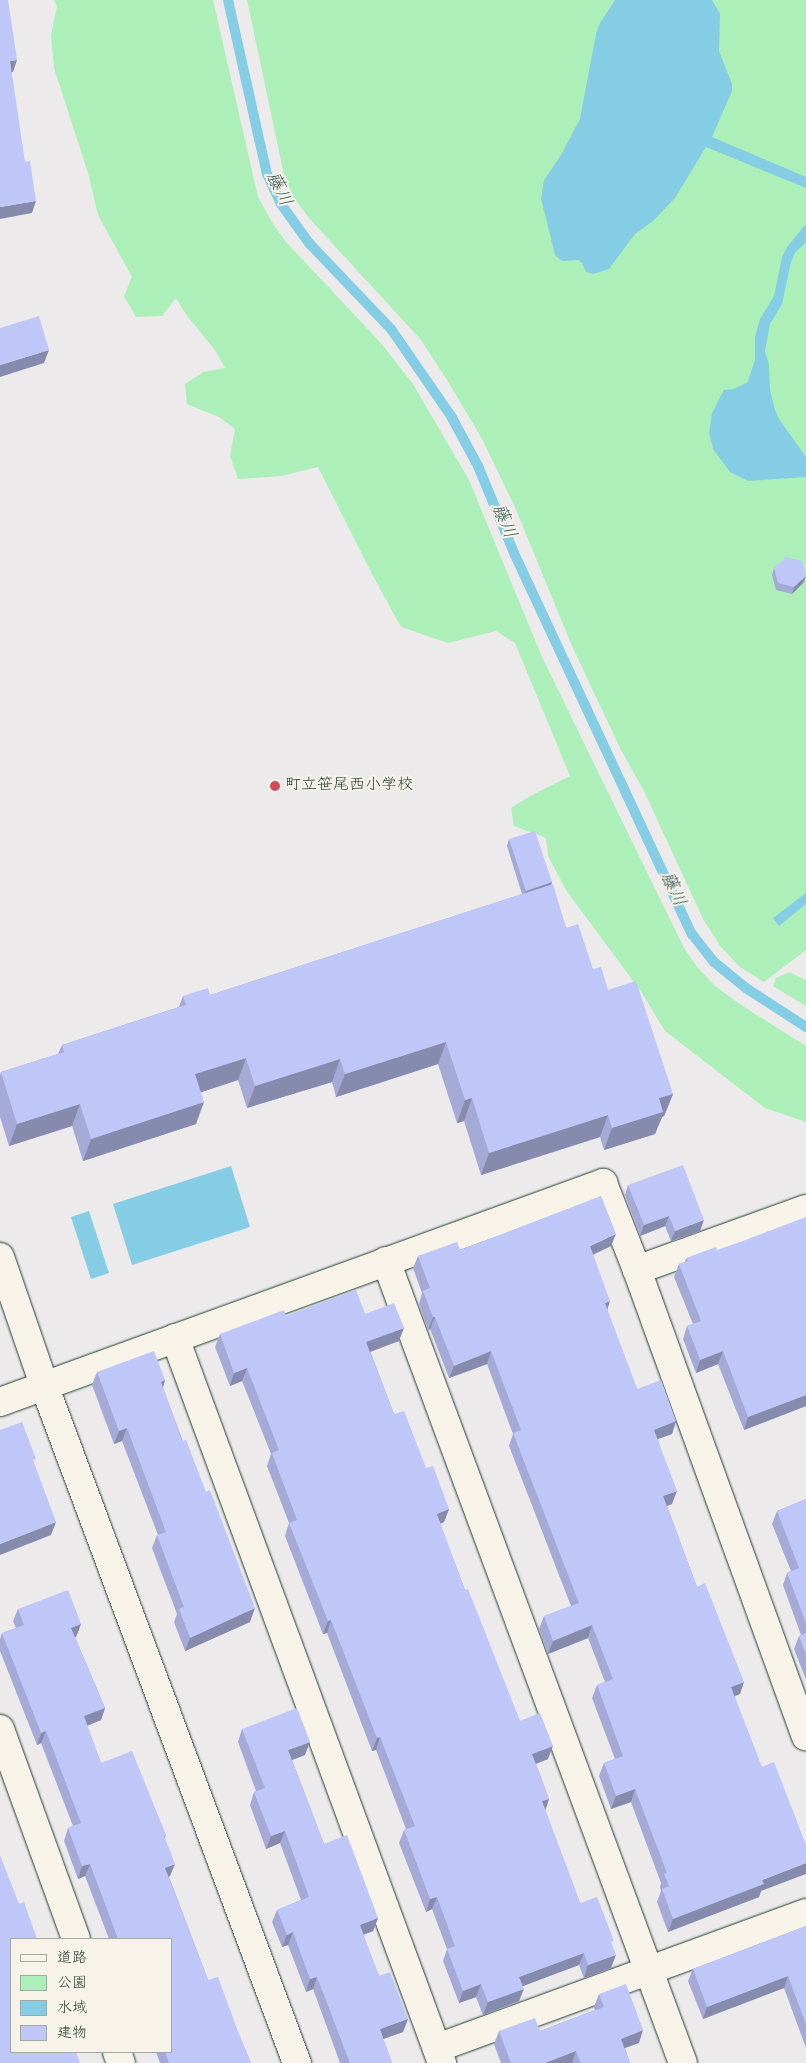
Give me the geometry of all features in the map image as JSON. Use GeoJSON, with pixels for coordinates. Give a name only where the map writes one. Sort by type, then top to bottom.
{"type":"FeatureCollection","features":[{"type":"Feature","properties":{"kind":"street"},"geometry":{"type":"LineString","coordinates":[[0,1402],[603,1183],[637,1270],[806,1736]]}},
{"type":"Feature","properties":{"kind":"street"},"geometry":{"type":"LineString","coordinates":[[637,1270],[806,1209]]}},
{"type":"Feature","properties":{"kind":"street"},"geometry":{"type":"LineString","coordinates":[[0,1257],[44,1385],[297,2063]]}},
{"type":"Feature","properties":{"kind":"street"},"geometry":{"type":"LineString","coordinates":[[386,1261],[683,2063]]}},
{"type":"Feature","properties":{"kind":"street"},"geometry":{"type":"LineString","coordinates":[[175,1338],[439,2055],[649,1969],[806,1913]]}},
{"type":"Feature","properties":{"kind":"street"},"geometry":{"type":"LineString","coordinates":[[0,1729],[76,1938]]}},
{"type":"Feature","properties":{"kind":"green space"},"geometry":{"type":"Polygon","coordinates":[[[54,0],[213,0],[258,197],[273,224],[286,242],[381,343],[413,384],[469,480],[542,657],[684,948],[698,968],[715,986],[744,1007],[806,1046],[806,1122],[765,1108],[665,1031],[642,993],[566,890],[548,856],[546,838],[514,826],[511,808],[570,776],[515,643],[496,631],[448,643],[401,627],[318,467],[281,476],[238,479],[230,456],[235,429],[219,417],[187,404],[185,384],[203,372],[225,368],[215,350],[187,316],[176,298],[162,316],[136,317],[124,296],[132,277],[98,215],[88,173],[54,68],[51,35],[57,6],[54,0]]]}},
{"type":"Feature","properties":{"kind":"green space"},"geometry":{"type":"Polygon","coordinates":[[[247,0],[806,0],[806,950],[764,982],[740,967],[721,947],[703,919],[644,791],[620,748],[572,646],[514,505],[481,437],[447,380],[421,340],[309,218],[294,198],[284,175],[247,0]]]}},
{"type":"Feature","properties":{"kind":"green space"},"geometry":{"type":"Polygon","coordinates":[[[789,972],[806,980],[806,1006],[773,986],[776,978],[789,972]]]}},
{"type":"Feature","properties":{"kind":"water"},"geometry":{"type":"Polygon","coordinates":[[[615,0],[712,0],[720,14],[719,51],[732,84],[732,91],[712,137],[806,177],[806,188],[706,147],[675,198],[653,221],[635,234],[609,269],[593,274],[586,272],[582,263],[578,260],[562,261],[555,255],[541,199],[544,180],[561,155],[580,119],[596,34],[600,23],[615,0]]]}},
{"type":"Feature","properties":{"kind":"water"},"geometry":{"type":"Polygon","coordinates":[[[806,224],[806,242],[795,253],[791,262],[782,304],[770,324],[765,351],[769,365],[770,390],[775,410],[779,419],[806,457],[806,477],[748,481],[730,472],[713,449],[709,433],[712,413],[724,390],[734,389],[748,382],[755,359],[755,337],[760,319],[774,296],[782,257],[787,247],[806,224]]]}},
{"type":"Feature","properties":{"kind":"water"},"geometry":{"type":"Polygon","coordinates":[[[806,893],[806,904],[779,926],[773,918],[806,893]]]}},
{"type":"Feature","properties":{"kind":"water"},"geometry":{"type":"Polygon","coordinates":[[[231,1166],[250,1227],[132,1265],[113,1204],[231,1166]]]}},
{"type":"Feature","properties":{"kind":"water"},"geometry":{"type":"Polygon","coordinates":[[[89,1211],[109,1273],[91,1279],[71,1217],[89,1211]]]}},
{"type":"Feature","properties":{"kind":"building"},"geometry":{"type":"Polygon","coordinates":[[[0,0],[8,0],[17,60],[10,61],[25,162],[30,161],[36,201],[0,207],[0,0]]]}},
{"type":"Feature","properties":{"kind":"building"},"geometry":{"type":"Polygon","coordinates":[[[39,316],[49,350],[0,365],[0,328],[39,316]]]}},
{"type":"Feature","properties":{"kind":"building"},"geometry":{"type":"Polygon","coordinates":[[[786,557],[802,561],[806,575],[794,587],[778,583],[774,568],[786,557]]]}},
{"type":"Feature","properties":{"kind":"building"},"geometry":{"type":"Polygon","coordinates":[[[535,831],[552,882],[526,891],[509,839],[535,831]]]}},
{"type":"Feature","properties":{"kind":"building"},"geometry":{"type":"Polygon","coordinates":[[[553,884],[566,928],[578,924],[593,969],[601,967],[608,990],[636,981],[673,1094],[659,1098],[663,1112],[612,1128],[608,1115],[489,1153],[472,1098],[465,1100],[446,1042],[345,1074],[340,1059],[255,1086],[246,1058],[195,1074],[204,1102],[91,1139],[80,1104],[17,1124],[1,1072],[64,1052],[62,1045],[186,1005],[183,996],[208,988],[210,995],[553,884]]]}},
{"type":"Feature","properties":{"kind":"building"},"geometry":{"type":"Polygon","coordinates":[[[683,1165],[704,1220],[675,1231],[669,1216],[644,1225],[628,1185],[683,1165]]]}},
{"type":"Feature","properties":{"kind":"building"},"geometry":{"type":"Polygon","coordinates":[[[601,1196],[616,1234],[590,1246],[610,1301],[605,1303],[637,1389],[661,1380],[676,1421],[654,1430],[677,1491],[663,1496],[697,1587],[705,1583],[744,1682],[731,1687],[762,1767],[774,1762],[806,1845],[806,1863],[762,1880],[764,1884],[673,1919],[662,1889],[669,1886],[664,1874],[667,1873],[635,1789],[616,1796],[604,1763],[623,1756],[597,1685],[613,1679],[592,1625],[553,1641],[544,1616],[579,1603],[513,1433],[521,1430],[491,1351],[454,1366],[423,1291],[430,1288],[418,1256],[457,1242],[460,1250],[601,1196]]]}},
{"type":"Feature","properties":{"kind":"building"},"geometry":{"type":"Polygon","coordinates":[[[806,1217],[806,1395],[748,1417],[723,1351],[700,1360],[687,1326],[701,1321],[679,1264],[688,1261],[686,1258],[716,1247],[717,1250],[806,1217]]]}},
{"type":"Feature","properties":{"kind":"building"},"geometry":{"type":"Polygon","coordinates":[[[356,1290],[365,1314],[394,1303],[404,1328],[366,1342],[394,1414],[404,1411],[426,1468],[433,1466],[449,1509],[437,1514],[465,1590],[468,1589],[520,1721],[540,1713],[553,1746],[532,1754],[549,1799],[542,1801],[580,1903],[597,1897],[614,1941],[611,1942],[616,1955],[588,1965],[584,1953],[519,1977],[524,1989],[488,2002],[481,1984],[463,1991],[447,1949],[455,1946],[437,1897],[430,1899],[404,1830],[415,1826],[380,1737],[377,1738],[331,1620],[328,1621],[289,1523],[297,1520],[272,1453],[279,1450],[247,1368],[234,1373],[220,1334],[284,1310],[286,1316],[356,1290]]]}},
{"type":"Feature","properties":{"kind":"building"},"geometry":{"type":"Polygon","coordinates":[[[154,1351],[165,1380],[161,1382],[182,1441],[186,1440],[206,1492],[210,1490],[255,1608],[190,1638],[179,1609],[184,1607],[157,1535],[166,1532],[127,1428],[119,1431],[97,1372],[154,1351]]]}},
{"type":"Feature","properties":{"kind":"building"},"geometry":{"type":"Polygon","coordinates":[[[22,1422],[36,1459],[33,1460],[56,1522],[0,1544],[0,1430],[22,1422]]]}},
{"type":"Feature","properties":{"kind":"building"},"geometry":{"type":"Polygon","coordinates":[[[806,1499],[806,1623],[787,1573],[799,1568],[777,1511],[806,1499]]]}},
{"type":"Feature","properties":{"kind":"building"},"geometry":{"type":"Polygon","coordinates":[[[68,1590],[81,1624],[71,1628],[105,1708],[84,1716],[101,1763],[132,1751],[166,1835],[164,1836],[175,1864],[165,1868],[208,1980],[218,1977],[251,2063],[169,2063],[165,2053],[172,2053],[172,1938],[118,1938],[90,1864],[82,1866],[68,1828],[81,1823],[46,1731],[41,1733],[2,1633],[24,1625],[18,1609],[68,1590]]]}},
{"type":"Feature","properties":{"kind":"building"},"geometry":{"type":"Polygon","coordinates":[[[806,1633],[806,1655],[799,1636],[806,1633]]]}},
{"type":"Feature","properties":{"kind":"building"},"geometry":{"type":"Polygon","coordinates":[[[297,1708],[310,1742],[288,1750],[324,1844],[347,1835],[378,1918],[360,1925],[379,1976],[390,1972],[408,2019],[380,2029],[392,2063],[350,2063],[317,1977],[310,1979],[293,1932],[287,1935],[277,1910],[309,1897],[285,1831],[271,1836],[254,1792],[265,1788],[242,1729],[297,1708]]]}},
{"type":"Feature","properties":{"kind":"building"},"geometry":{"type":"Polygon","coordinates":[[[0,1855],[19,1904],[24,1902],[37,1938],[10,1938],[10,2053],[76,2053],[80,2063],[0,2063],[0,1855]]]}},
{"type":"Feature","properties":{"kind":"building"},"geometry":{"type":"Polygon","coordinates":[[[806,1926],[806,2024],[788,1976],[707,2007],[693,1969],[806,1926]]]}},
{"type":"Feature","properties":{"kind":"building"},"geometry":{"type":"Polygon","coordinates":[[[626,1984],[643,2030],[621,2039],[630,2063],[581,2063],[576,2051],[545,2063],[511,2063],[499,2031],[535,2018],[540,2031],[604,2007],[599,1994],[626,1984]]]}},
{"type":"Feature","properties":{"kind":"waterway","name":"藤川"},"geometry":{"type":"LineString","coordinates":[[228,0],[267,174],[281,204],[309,243],[391,329],[451,416],[478,466],[514,553],[692,934],[714,962],[746,988],[806,1027]]}},
{"type":"Feature","properties":{"kind":"place","name":"町立笹尾西小学校"},"geometry":{"type":"Point","coordinates":[275,786]}}]}
